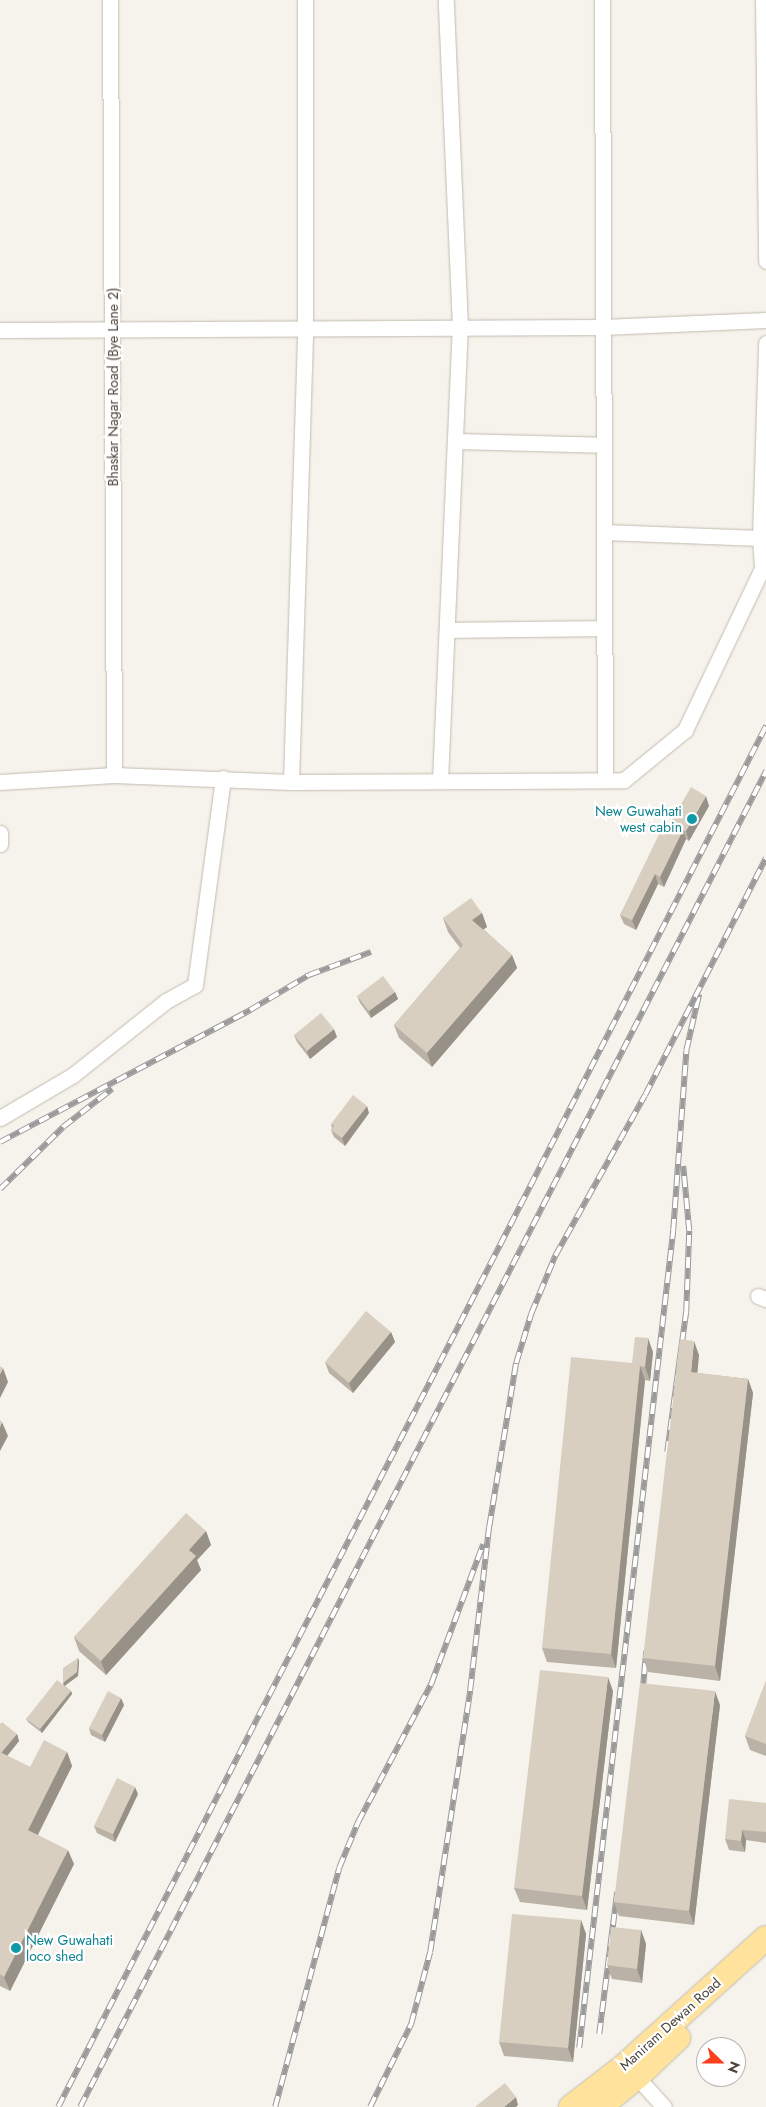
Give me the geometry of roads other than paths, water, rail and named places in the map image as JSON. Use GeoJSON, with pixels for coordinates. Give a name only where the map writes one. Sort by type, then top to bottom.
{"type":"FeatureCollection","features":[{"type":"Feature","properties":{"kind":"main road","name":"Maniram Dewan Road"},"geometry":{"type":"LineString","coordinates":[[571,2107],[622,2068],[766,1938]]}},
{"type":"Feature","properties":{"kind":"main road","name":"Maniram Dewan Road"},"geometry":{"type":"LineString","coordinates":[[600,2107],[638,2077],[766,1954]]}},
{"type":"Feature","properties":{"kind":"street","name":"Bhaskar Nagar Road (Bye Lane 2)"},"geometry":{"type":"LineString","coordinates":[[110,0],[114,775]]}},
{"type":"Feature","properties":{"kind":"street"},"geometry":{"type":"LineString","coordinates":[[291,782],[305,328],[305,0]]}},
{"type":"Feature","properties":{"kind":"street"},"geometry":{"type":"LineString","coordinates":[[440,781],[460,327],[446,0]]}},
{"type":"Feature","properties":{"kind":"street"},"geometry":{"type":"LineString","coordinates":[[602,0],[605,780]]}},
{"type":"Feature","properties":{"kind":"street"},"geometry":{"type":"LineString","coordinates":[[763,0],[766,262]]}},
{"type":"Feature","properties":{"kind":"street"},"geometry":{"type":"LineString","coordinates":[[0,330],[603,327],[766,320]]}},
{"type":"Feature","properties":{"kind":"street"},"geometry":{"type":"LineString","coordinates":[[0,782],[114,775],[291,782],[624,780],[684,730],[764,563],[760,538],[766,343]]}},
{"type":"Feature","properties":{"kind":"street"},"geometry":{"type":"LineString","coordinates":[[455,441],[604,445]]}},
{"type":"Feature","properties":{"kind":"street"},"geometry":{"type":"LineString","coordinates":[[604,532],[760,538]]}},
{"type":"Feature","properties":{"kind":"street"},"geometry":{"type":"LineString","coordinates":[[447,630],[604,628]]}},
{"type":"Feature","properties":{"kind":"street"},"geometry":{"type":"LineString","coordinates":[[0,1118],[73,1075],[166,1002],[195,985],[223,778]]}},
{"type":"Feature","properties":{"kind":"street"},"geometry":{"type":"LineString","coordinates":[[0,833],[0,844]]}},
{"type":"Feature","properties":{"kind":"street"},"geometry":{"type":"LineString","coordinates":[[638,2077],[664,2107]]}},
{"type":"Feature","properties":{"kind":"railway"},"geometry":{"type":"LineString","coordinates":[[58,2107],[766,726]]}},
{"type":"Feature","properties":{"kind":"railway"},"geometry":{"type":"LineString","coordinates":[[80,2107],[766,771]]}},
{"type":"Feature","properties":{"kind":"railway"},"geometry":{"type":"LineString","coordinates":[[370,2107],[411,2024],[430,1952],[470,1690],[489,1527],[516,1363],[531,1314],[555,1256],[645,1095],[766,858]]}},
{"type":"Feature","properties":{"kind":"railway"},"geometry":{"type":"LineString","coordinates":[[0,1142],[250,1010],[309,975],[371,952]]}},
{"type":"Feature","properties":{"kind":"railway"},"geometry":{"type":"LineString","coordinates":[[579,2048],[673,1230],[686,1051],[699,994]]}},
{"type":"Feature","properties":{"kind":"railway"},"geometry":{"type":"LineString","coordinates":[[0,1189],[63,1127],[112,1089]]}},
{"type":"Feature","properties":{"kind":"railway"},"geometry":{"type":"LineString","coordinates":[[667,1452],[686,1312],[689,1231],[683,1166]]}},
{"type":"Feature","properties":{"kind":"railway"},"geometry":{"type":"LineString","coordinates":[[275,2107],[339,1868],[358,1822],[431,1684],[483,1544]]}},
{"type":"Feature","properties":{"kind":"railway"},"geometry":{"type":"LineString","coordinates":[[642,1696],[646,1651]]}},
{"type":"Feature","properties":{"kind":"railway"},"geometry":{"type":"LineString","coordinates":[[599,2034],[617,1892]]}},
{"type":"Feature","properties":{"kind":"place","name":"New Guwahati west cabin"},"geometry":{"type":"Point","coordinates":[692,819]}},
{"type":"Feature","properties":{"kind":"place","name":"New Guwahati loco shed"},"geometry":{"type":"Point","coordinates":[16,1948]}}]}
